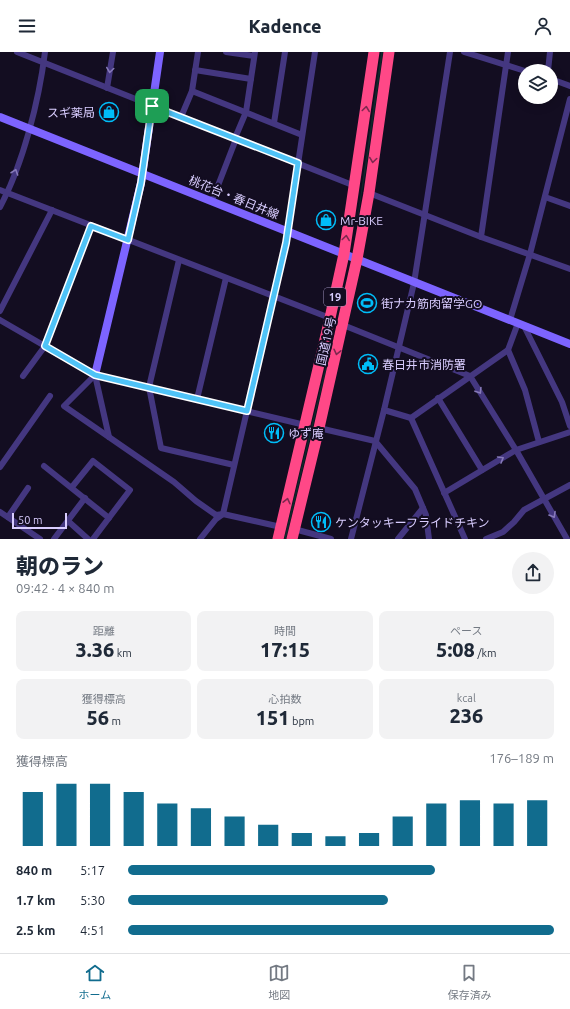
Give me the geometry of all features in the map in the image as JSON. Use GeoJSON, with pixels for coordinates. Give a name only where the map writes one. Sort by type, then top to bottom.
{"type":"FeatureCollection","features":[{"type":"Feature","properties":{"kind":"highway","name":"国道19号"},"geometry":{"type":"LineString","coordinates":[[278,539],[344,254],[374,52]]}},
{"type":"Feature","properties":{"kind":"highway","name":"国道19号"},"geometry":{"type":"LineString","coordinates":[[293,534],[343,326],[357,259],[389,52]]}},
{"type":"Feature","properties":{"kind":"street"},"geometry":{"type":"LineString","coordinates":[[17,52],[355,186]]}},
{"type":"Feature","properties":{"kind":"street"},"geometry":{"type":"LineString","coordinates":[[0,208],[8,193],[30,128],[45,52]]}},
{"type":"Feature","properties":{"kind":"street"},"geometry":{"type":"LineString","coordinates":[[107,88],[113,52]]}},
{"type":"Feature","properties":{"kind":"street"},"geometry":{"type":"LineString","coordinates":[[109,437],[95,375],[128,240],[142,174],[160,52]]}},
{"type":"Feature","properties":{"kind":"street"},"geometry":{"type":"LineString","coordinates":[[181,117],[192,91],[198,52]]}},
{"type":"Feature","properties":{"kind":"street"},"geometry":{"type":"LineString","coordinates":[[212,201],[246,112],[255,54],[226,52]]}},
{"type":"Feature","properties":{"kind":"street"},"geometry":{"type":"LineString","coordinates":[[274,123],[285,52]]}},
{"type":"Feature","properties":{"kind":"street"},"geometry":{"type":"LineString","coordinates":[[200,539],[216,519],[223,514],[274,296],[287,231],[315,52]]}},
{"type":"Feature","properties":{"kind":"street"},"geometry":{"type":"LineString","coordinates":[[351,539],[384,410],[414,283],[426,215],[450,52]]}},
{"type":"Feature","properties":{"kind":"street"},"geometry":{"type":"LineString","coordinates":[[464,52],[518,69]]}},
{"type":"Feature","properties":{"kind":"street"},"geometry":{"type":"LineString","coordinates":[[482,237],[508,52]]}},
{"type":"Feature","properties":{"kind":"street"},"geometry":{"type":"LineString","coordinates":[[549,64],[550,52]]}},
{"type":"Feature","properties":{"kind":"street"},"geometry":{"type":"LineString","coordinates":[[195,70],[251,79]]}},
{"type":"Feature","properties":{"kind":"street"},"geometry":{"type":"LineString","coordinates":[[558,82],[570,86]]}},
{"type":"Feature","properties":{"kind":"street"},"geometry":{"type":"LineString","coordinates":[[192,91],[302,135]]}},
{"type":"Feature","properties":{"kind":"street"},"geometry":{"type":"LineString","coordinates":[[411,418],[508,350],[517,323],[530,254],[570,99]]}},
{"type":"Feature","properties":{"kind":"street","name":"桃花台・春日井線"},"geometry":{"type":"LineString","coordinates":[[0,117],[570,344]]}},
{"type":"Feature","properties":{"kind":"street"},"geometry":{"type":"LineString","coordinates":[[0,190],[330,318]]}},
{"type":"Feature","properties":{"kind":"street"},"geometry":{"type":"LineString","coordinates":[[368,193],[570,269]]}},
{"type":"Feature","properties":{"kind":"street"},"geometry":{"type":"LineString","coordinates":[[545,197],[570,206]]}},
{"type":"Feature","properties":{"kind":"street"},"geometry":{"type":"LineString","coordinates":[[0,311],[52,210]]}},
{"type":"Feature","properties":{"kind":"street"},"geometry":{"type":"LineString","coordinates":[[23,376],[45,346],[91,226]]}},
{"type":"Feature","properties":{"kind":"street"},"geometry":{"type":"LineString","coordinates":[[178,260],[149,387],[161,448],[234,465]]}},
{"type":"Feature","properties":{"kind":"street"},"geometry":{"type":"LineString","coordinates":[[197,399],[226,278]]}},
{"type":"Feature","properties":{"kind":"street"},"geometry":{"type":"LineString","coordinates":[[0,320],[95,375],[305,425]]}},
{"type":"Feature","properties":{"kind":"street"},"geometry":{"type":"LineString","coordinates":[[517,323],[562,402],[570,426]]}},
{"type":"Feature","properties":{"kind":"street"},"geometry":{"type":"LineString","coordinates":[[343,326],[470,376],[516,450],[567,539]]}},
{"type":"Feature","properties":{"kind":"street"},"geometry":{"type":"LineString","coordinates":[[508,350],[525,390],[539,442]]}},
{"type":"Feature","properties":{"kind":"street"},"geometry":{"type":"LineString","coordinates":[[95,375],[64,406],[174,482],[196,501],[216,514],[223,514],[281,527]]}},
{"type":"Feature","properties":{"kind":"street"},"geometry":{"type":"LineString","coordinates":[[0,467],[50,396]]}},
{"type":"Feature","properties":{"kind":"street"},"geometry":{"type":"LineString","coordinates":[[438,398],[482,470]]}},
{"type":"Feature","properties":{"kind":"street"},"geometry":{"type":"LineString","coordinates":[[384,410],[411,418],[465,539]]}},
{"type":"Feature","properties":{"kind":"street"},"geometry":{"type":"LineString","coordinates":[[319,428],[375,441],[414,489],[426,515],[428,539]]}},
{"type":"Feature","properties":{"kind":"street"},"geometry":{"type":"LineString","coordinates":[[444,493],[516,450],[570,432]]}},
{"type":"Feature","properties":{"kind":"street"},"geometry":{"type":"LineString","coordinates":[[72,487],[93,461],[130,490],[93,539]]}},
{"type":"Feature","properties":{"kind":"street"},"geometry":{"type":"LineString","coordinates":[[44,466],[110,518]]}},
{"type":"Feature","properties":{"kind":"street"},"geometry":{"type":"LineString","coordinates":[[486,539],[503,532],[524,510],[570,485]]}},
{"type":"Feature","properties":{"kind":"street"},"geometry":{"type":"LineString","coordinates":[[8,517],[28,488]]}},
{"type":"Feature","properties":{"kind":"street"},"geometry":{"type":"LineString","coordinates":[[54,539],[85,498]]}},
{"type":"Feature","properties":{"kind":"street"},"geometry":{"type":"LineString","coordinates":[[398,539],[422,508]]}},
{"type":"Feature","properties":{"kind":"street"},"geometry":{"type":"LineString","coordinates":[[0,512],[40,539]]}},
{"type":"Feature","properties":{"kind":"street"},"geometry":{"type":"LineString","coordinates":[[68,522],[88,539]]}},
{"type":"Feature","properties":{"kind":"street"},"geometry":{"type":"LineString","coordinates":[[293,534],[331,539]]}},
{"type":"Feature","properties":{"kind":"green space"},"geometry":{"type":"Polygon","coordinates":[[[381,52],[383,52],[355,234],[381,52]]]}},
{"type":"Feature","properties":{"kind":"green space"},"geometry":{"type":"Polygon","coordinates":[[[327,361],[286,539],[284,539],[327,361]]]}},
{"type":"Feature","properties":{"kind":"place","name":"スギ薬局"},"geometry":{"type":"Point","coordinates":[109,112]}},
{"type":"Feature","properties":{"kind":"place","name":"Mr-BIKE"},"geometry":{"type":"Point","coordinates":[326,220]}},
{"type":"Feature","properties":{"kind":"place","name":"街ナカ筋肉留学GO"},"geometry":{"type":"Point","coordinates":[367,303]}},
{"type":"Feature","properties":{"kind":"place","name":"春日井市消防署"},"geometry":{"type":"Point","coordinates":[368,364]}},
{"type":"Feature","properties":{"kind":"place","name":"ゆず庵"},"geometry":{"type":"Point","coordinates":[274,433]}},
{"type":"Feature","properties":{"kind":"place","name":"ケンタッキーフライドチキン"},"geometry":{"type":"Point","coordinates":[321,522]}},
{"type":"Feature","properties":{"kind":"route"},"geometry":{"type":"LineString","coordinates":[[152,106],[298,163],[286,243],[247,411],[95,375],[45,346],[91,226],[128,240],[141,183],[152,106]]}}]}
